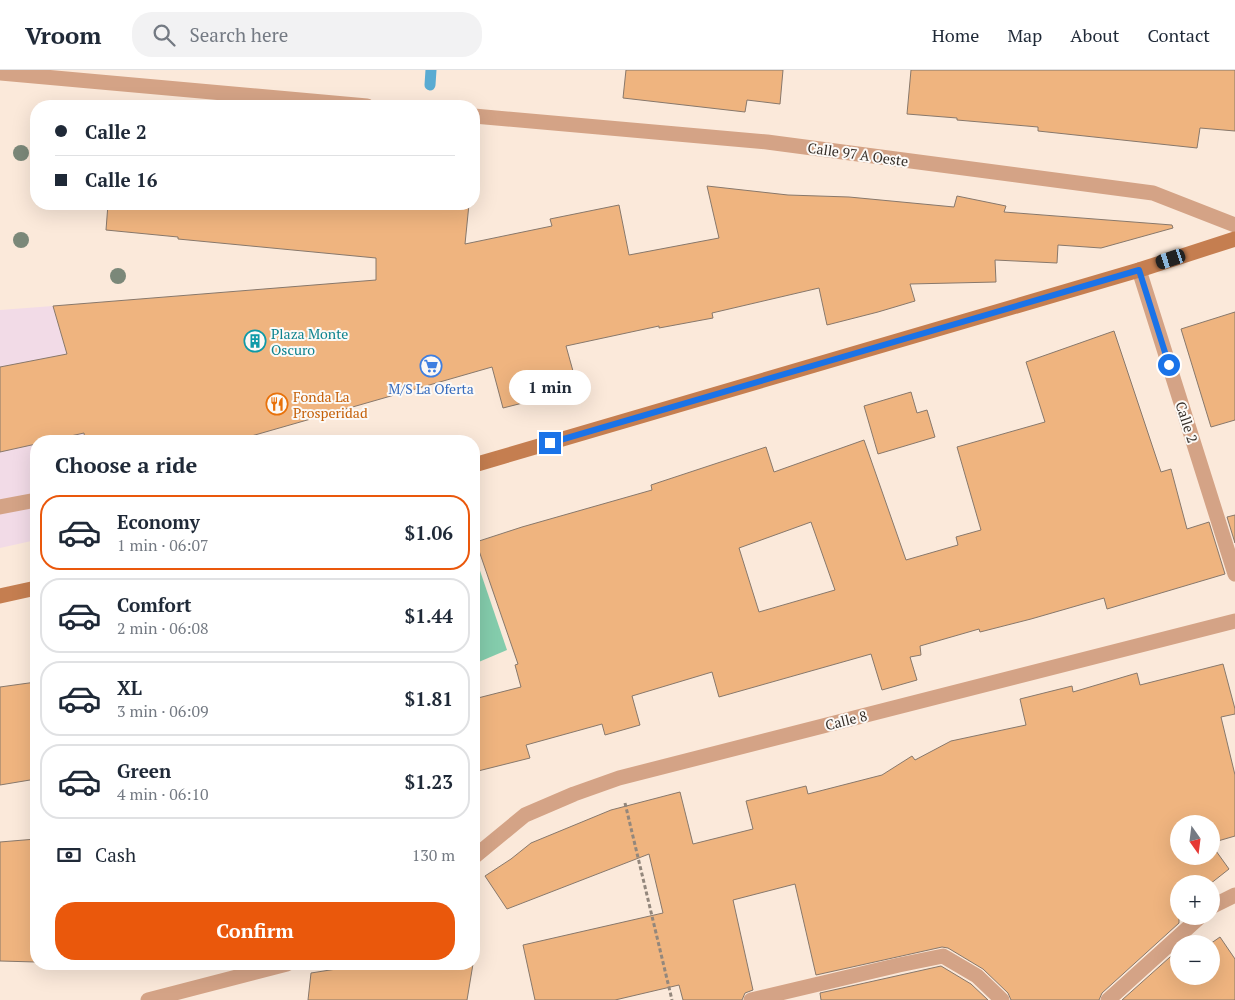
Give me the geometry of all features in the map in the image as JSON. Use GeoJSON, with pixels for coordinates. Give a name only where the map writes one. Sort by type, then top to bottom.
{"type":"FeatureCollection","features":[{"type":"Feature","properties":{"kind":"main road"},"geometry":{"type":"LineString","coordinates":[[480,463],[1139,270],[1235,239]]}},
{"type":"Feature","properties":{"kind":"main road"},"geometry":{"type":"LineString","coordinates":[[0,596],[30,589]]}},
{"type":"Feature","properties":{"kind":"street"},"geometry":{"type":"LineString","coordinates":[[0,73],[300,100]]}},
{"type":"Feature","properties":{"kind":"street","name":"Calle 97 A Oeste"},"geometry":{"type":"LineString","coordinates":[[480,117],[767,142],[1153,193],[1235,225]]}},
{"type":"Feature","properties":{"kind":"street","name":"Calle 2"},"geometry":{"type":"LineString","coordinates":[[1139,270],[1235,574]]}},
{"type":"Feature","properties":{"kind":"street"},"geometry":{"type":"LineString","coordinates":[[0,507],[30,501]]}},
{"type":"Feature","properties":{"kind":"street","name":"Calle 8"},"geometry":{"type":"LineString","coordinates":[[480,852],[525,815],[574,794],[619,778],[1235,621]]}},
{"type":"Feature","properties":{"kind":"street"},"geometry":{"type":"LineString","coordinates":[[1220,902],[1235,895]]}},
{"type":"Feature","properties":{"kind":"street"},"geometry":{"type":"LineString","coordinates":[[1108,1000],[1190,925]]}},
{"type":"Feature","properties":{"kind":"street"},"geometry":{"type":"LineString","coordinates":[[751,1000],[943,956],[977,976],[1002,1000]]}},
{"type":"Feature","properties":{"kind":"street"},"geometry":{"type":"LineString","coordinates":[[148,1000],[264,970]]}},
{"type":"Feature","properties":{"kind":"path"},"geometry":{"type":"LineString","coordinates":[[619,778],[672,1000]]}},
{"type":"Feature","properties":{"kind":"shaded area"},"geometry":{"type":"Polygon","coordinates":[[[53,306],[78,394],[75,395],[84,435],[30,435],[30,541],[0,548],[0,310],[53,306]]]}},
{"type":"Feature","properties":{"kind":"green space"},"geometry":{"type":"Polygon","coordinates":[[[480,571],[507,650],[480,661],[480,571]]]}},
{"type":"Feature","properties":{"kind":"building"},"geometry":{"type":"Polygon","coordinates":[[[626,70],[783,70],[780,104],[747,100],[745,112],[623,98],[626,70]]]}},
{"type":"Feature","properties":{"kind":"building"},"geometry":{"type":"Polygon","coordinates":[[[911,70],[1235,70],[1235,131],[1200,128],[1197,148],[1038,131],[1038,127],[907,114],[911,70]]]}},
{"type":"Feature","properties":{"kind":"building"},"geometry":{"type":"Polygon","coordinates":[[[707,186],[788,195],[849,197],[954,207],[957,196],[1006,206],[1004,212],[1172,225],[1173,228],[1101,248],[1058,245],[1057,263],[995,260],[996,282],[910,284],[915,301],[827,325],[819,288],[712,313],[713,318],[659,328],[659,326],[566,346],[578,389],[503,408],[492,367],[255,435],[84,435],[84,433],[75,435],[30,435],[30,445],[0,452],[0,367],[67,354],[53,306],[376,280],[376,258],[178,239],[178,237],[106,230],[108,210],[468,210],[465,244],[552,226],[550,219],[619,205],[629,255],[719,238],[707,186]]]}},
{"type":"Feature","properties":{"kind":"building"},"geometry":{"type":"Polygon","coordinates":[[[1235,312],[1235,420],[1211,427],[1181,329],[1235,312]]]}},
{"type":"Feature","properties":{"kind":"building"},"geometry":{"type":"Polygon","coordinates":[[[1114,331],[1161,472],[1171,469],[1187,529],[1209,522],[1225,574],[1107,609],[1104,598],[1031,619],[980,632],[979,629],[920,646],[921,655],[910,657],[917,680],[882,690],[871,654],[719,697],[712,672],[632,696],[640,725],[605,735],[602,724],[526,745],[530,758],[480,770],[480,697],[521,687],[515,665],[518,664],[480,554],[480,541],[652,490],[651,485],[766,447],[774,472],[864,440],[906,560],[958,545],[956,537],[981,530],[957,447],[1045,422],[1026,362],[1114,331]],[[811,522],[739,548],[759,612],[835,590],[811,522]]]}},
{"type":"Feature","properties":{"kind":"building"},"geometry":{"type":"Polygon","coordinates":[[[911,392],[917,413],[927,410],[935,437],[878,454],[864,406],[911,392]]]}},
{"type":"Feature","properties":{"kind":"building"},"geometry":{"type":"Polygon","coordinates":[[[1235,515],[1235,543],[1227,517],[1235,515]]]}},
{"type":"Feature","properties":{"kind":"building"},"geometry":{"type":"Polygon","coordinates":[[[1223,664],[1235,709],[1235,714],[1221,717],[1235,775],[1235,836],[1220,840],[1220,815],[1170,815],[1170,865],[1220,865],[1220,856],[1229,869],[1220,876],[1170,875],[1170,925],[1177,925],[1102,993],[1099,1000],[1011,1000],[1008,993],[983,969],[948,948],[942,947],[816,975],[795,884],[733,900],[753,990],[745,993],[742,1000],[683,1000],[679,985],[615,1000],[535,1000],[523,945],[663,913],[649,854],[507,909],[485,876],[531,843],[611,810],[680,792],[693,844],[753,829],[746,801],[806,786],[808,794],[882,775],[912,756],[915,760],[951,741],[1026,725],[1020,699],[1072,686],[1073,692],[1137,673],[1140,685],[1223,664]]]}},
{"type":"Feature","properties":{"kind":"building"},"geometry":{"type":"Polygon","coordinates":[[[30,683],[30,780],[0,785],[0,687],[30,683]]]}},
{"type":"Feature","properties":{"kind":"building"},"geometry":{"type":"Polygon","coordinates":[[[30,840],[30,962],[0,961],[0,842],[30,840]]]}},
{"type":"Feature","properties":{"kind":"building"},"geometry":{"type":"Polygon","coordinates":[[[1220,937],[1235,959],[1235,1000],[1122,1000],[1170,957],[1170,985],[1220,985],[1220,937]]]}},
{"type":"Feature","properties":{"kind":"building"},"geometry":{"type":"Polygon","coordinates":[[[941,966],[971,984],[988,1000],[821,1000],[820,993],[941,966]]]}},
{"type":"Feature","properties":{"kind":"building"},"geometry":{"type":"Polygon","coordinates":[[[330,970],[472,970],[467,1000],[308,1000],[311,973],[330,970]]]}},
{"type":"Feature","properties":{"kind":"waterway"},"geometry":{"type":"LineString","coordinates":[[430,85],[431,70]]}},
{"type":"Feature","properties":{"kind":"place","name":"Plaza Monte Oscuro"},"geometry":{"type":"Point","coordinates":[255,341]}},
{"type":"Feature","properties":{"kind":"place","name":"M/S La Oferta"},"geometry":{"type":"Point","coordinates":[431,366]}},
{"type":"Feature","properties":{"kind":"place","name":"Fonda La Prosperidad"},"geometry":{"type":"Point","coordinates":[277,404]}},
{"type":"Feature","properties":{"kind":"route"},"geometry":{"type":"LineString","coordinates":[[550,443],[1139,270],[1169,365]]}}]}
